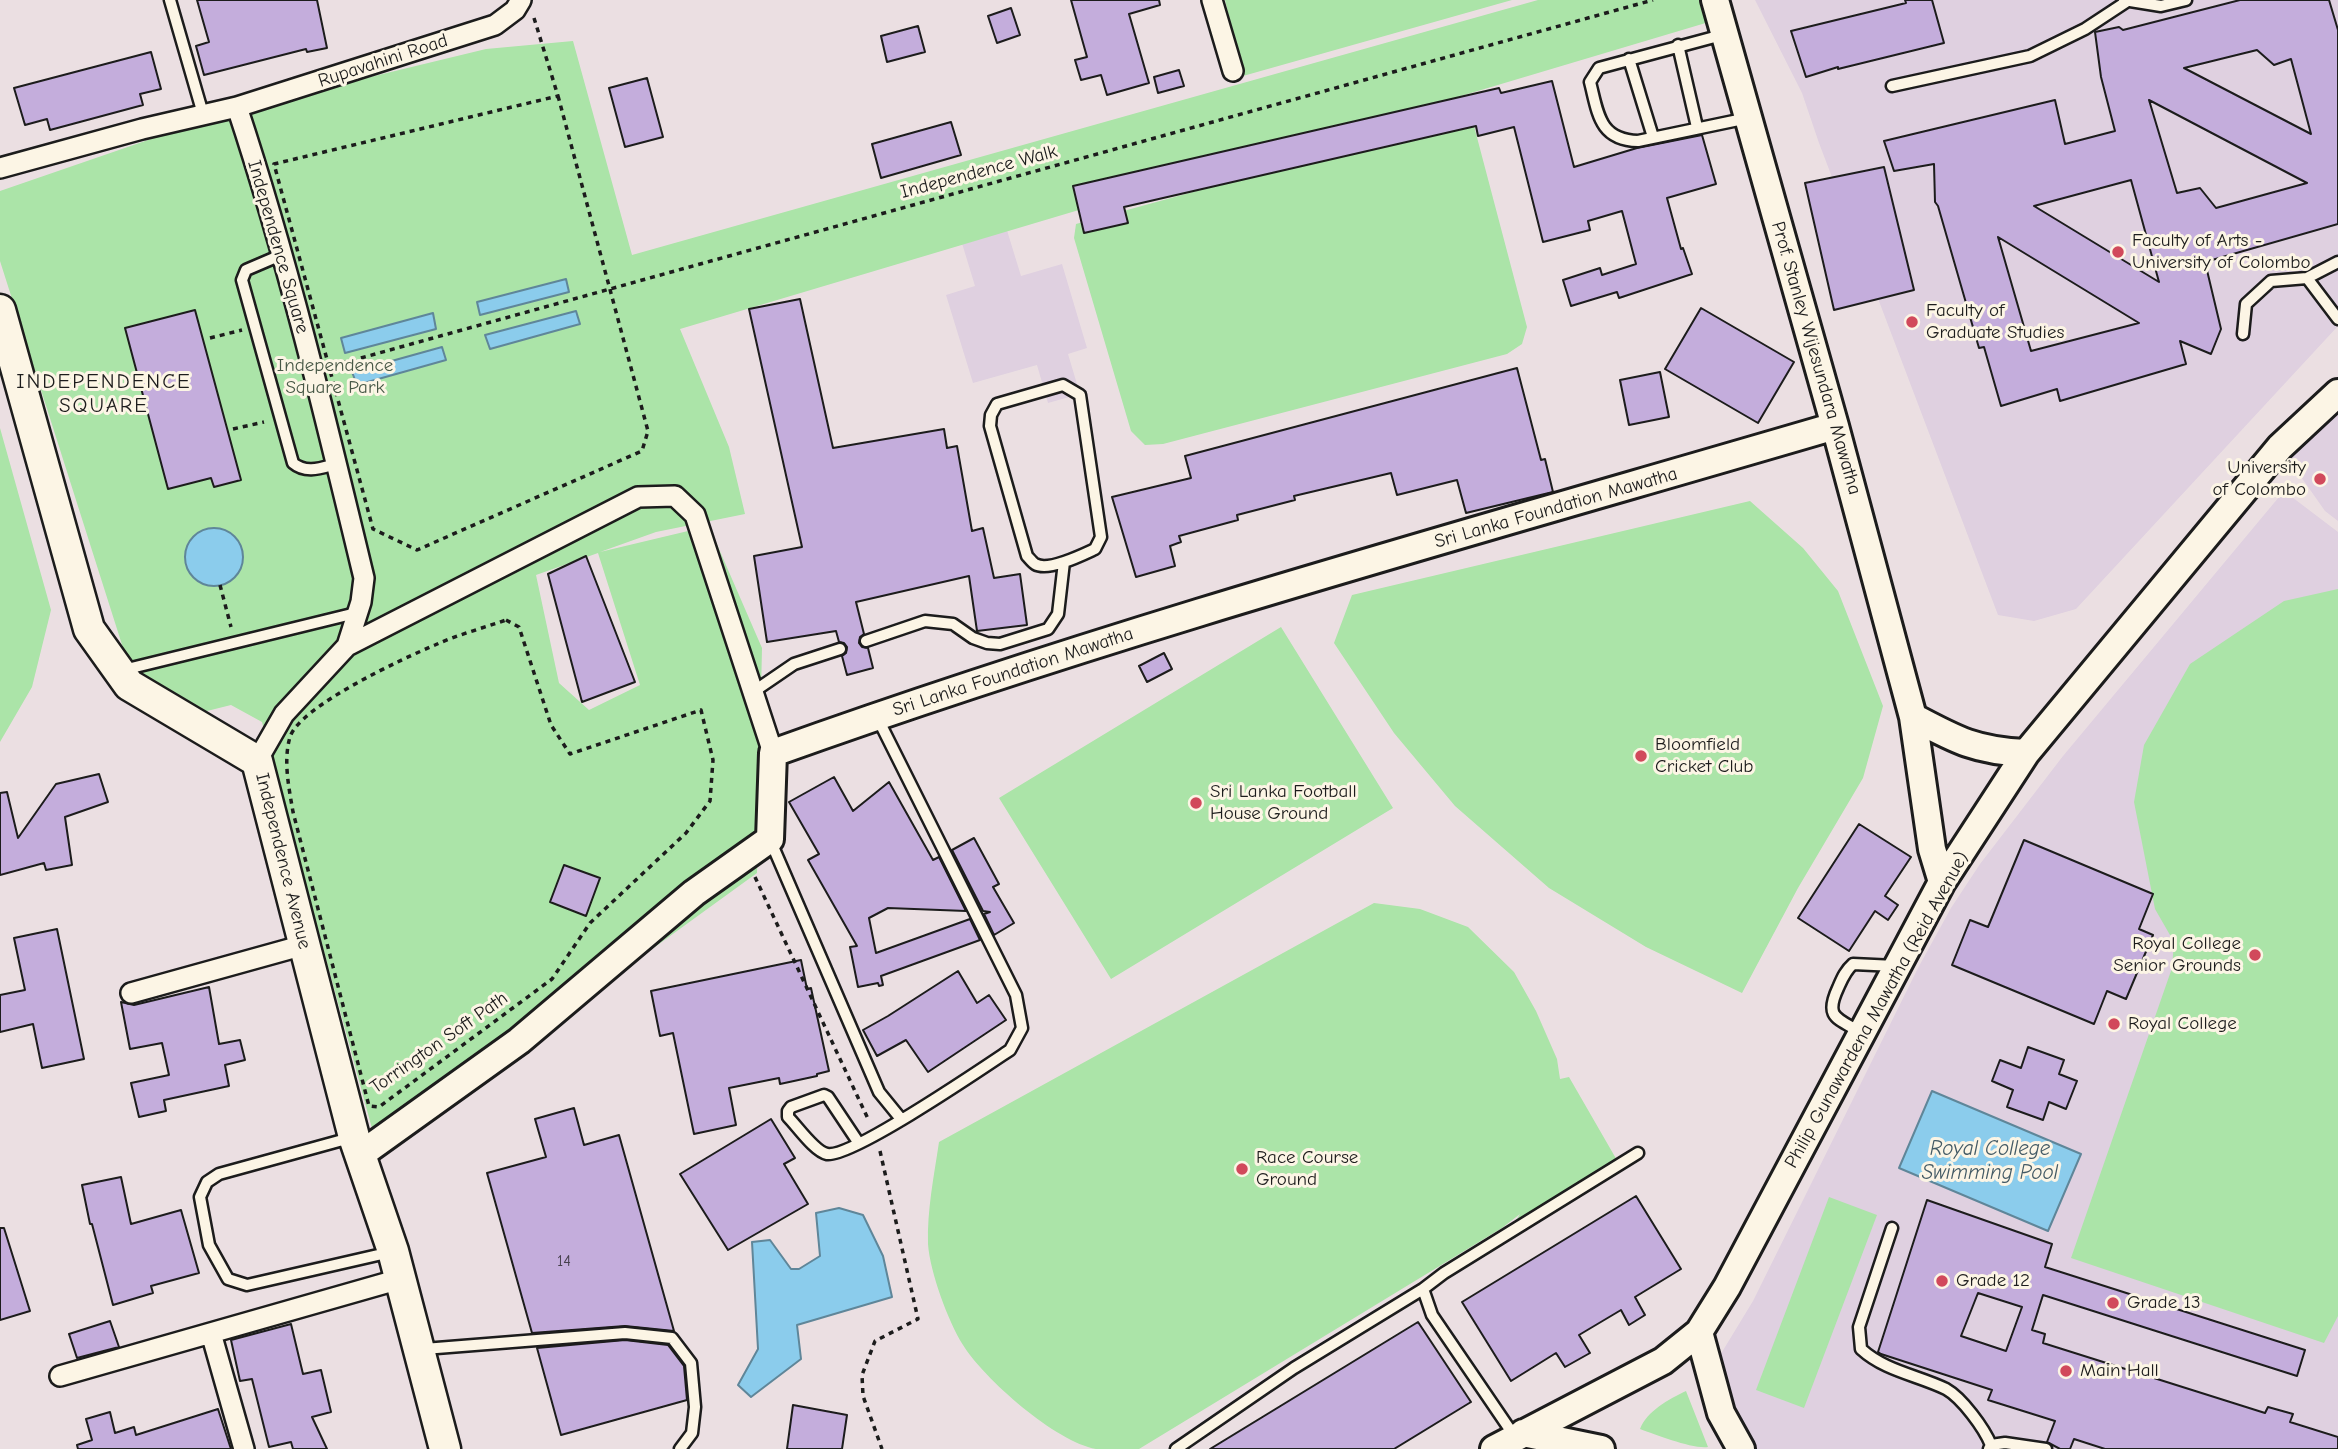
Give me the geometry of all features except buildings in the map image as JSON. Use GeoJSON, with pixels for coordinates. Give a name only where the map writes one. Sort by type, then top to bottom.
{"type":"FeatureCollection","features":[{"type":"Feature","properties":{"kind":"main road","name":"Prof. Stanley Wijesundara Mawatha"},"geometry":{"type":"LineString","coordinates":[[1715,0],[1835,426],[1913,717],[1932,849],[1942,882]]}},
{"type":"Feature","properties":{"kind":"main road","name":"Independence Avenue"},"geometry":{"type":"LineString","coordinates":[[0,310],[89,628],[129,685],[257,761],[357,1146],[396,1265],[445,1449]]}},
{"type":"Feature","properties":{"kind":"main road","name":"Philip Gunawardena Mawatha (Reid Avenue)"},"geometry":{"type":"LineString","coordinates":[[1510,1440],[1663,1361],[1699,1332],[1727,1287],[1942,882],[2026,753],[2280,447],[2338,393]]}},
{"type":"Feature","properties":{"kind":"main road","name":"Sri Lanka Foundation Mawatha"},"geometry":{"type":"LineString","coordinates":[[773,753],[876,716],[1231,603],[1835,426]]}},
{"type":"Feature","properties":{"kind":"main road"},"geometry":{"type":"LineString","coordinates":[[1913,717],[1959,741],[1995,752],[2026,753]]}},
{"type":"Feature","properties":{"kind":"main road"},"geometry":{"type":"LineString","coordinates":[[357,1146],[519,1041],[694,894],[770,839],[773,753]]}},
{"type":"Feature","properties":{"kind":"main road"},"geometry":{"type":"LineString","coordinates":[[1699,1332],[1721,1413],[1741,1449]]}},
{"type":"Feature","properties":{"kind":"main road"},"geometry":{"type":"LineString","coordinates":[[1510,1440],[1601,1449]]}},
{"type":"Feature","properties":{"kind":"street"},"geometry":{"type":"LineString","coordinates":[[1213,0],[1233,71]]}},
{"type":"Feature","properties":{"kind":"street","name":"Rupavahini Road"},"geometry":{"type":"LineString","coordinates":[[237,107],[495,25],[514,10],[527,6]]}},
{"type":"Feature","properties":{"kind":"street"},"geometry":{"type":"LineString","coordinates":[[0,168],[237,107]]}},
{"type":"Feature","properties":{"kind":"street","name":"Independence Square"},"geometry":{"type":"LineString","coordinates":[[237,107],[281,255],[321,368],[336,464],[364,578],[347,646],[284,714],[257,761]]}},
{"type":"Feature","properties":{"kind":"street"},"geometry":{"type":"LineString","coordinates":[[347,646],[638,497],[675,496],[695,515],[773,753]]}},
{"type":"Feature","properties":{"kind":"street"},"geometry":{"type":"LineString","coordinates":[[131,993],[304,945]]}},
{"type":"Feature","properties":{"kind":"street"},"geometry":{"type":"LineString","coordinates":[[60,1376],[211,1333],[396,1265]]}},
{"type":"Feature","properties":{"kind":"street"},"geometry":{"type":"LineString","coordinates":[[211,1333],[244,1449]]}},
{"type":"Feature","properties":{"kind":"lane"},"geometry":{"type":"LineString","coordinates":[[170,0],[204,114]]}},
{"type":"Feature","properties":{"kind":"lane"},"geometry":{"type":"LineString","coordinates":[[1892,86],[2030,56],[2085,29],[2125,1],[2161,6],[2186,0]]}},
{"type":"Feature","properties":{"kind":"lane"},"geometry":{"type":"LineString","coordinates":[[1725,34],[1599,68],[1590,82],[1600,123],[1615,136],[1627,140],[1748,118]]}},
{"type":"Feature","properties":{"kind":"lane"},"geometry":{"type":"LineString","coordinates":[[1678,45],[1697,127]]}},
{"type":"Feature","properties":{"kind":"lane"},"geometry":{"type":"LineString","coordinates":[[1629,59],[1653,137]]}},
{"type":"Feature","properties":{"kind":"lane"},"geometry":{"type":"LineString","coordinates":[[281,255],[246,270],[242,280],[254,327],[293,463],[300,469],[319,469],[336,464]]}},
{"type":"Feature","properties":{"kind":"lane"},"geometry":{"type":"LineString","coordinates":[[2244,334],[2246,304],[2271,281],[2307,278],[2338,262]]}},
{"type":"Feature","properties":{"kind":"lane"},"geometry":{"type":"LineString","coordinates":[[2307,278],[2338,319]]}},
{"type":"Feature","properties":{"kind":"lane"},"geometry":{"type":"LineString","coordinates":[[1063,386],[1080,395],[1101,537],[1095,549],[1064,562],[1042,567],[1034,564],[1027,556],[990,426],[991,415],[997,404],[1063,386]]}},
{"type":"Feature","properties":{"kind":"lane"},"geometry":{"type":"LineString","coordinates":[[866,641],[925,621],[953,624],[974,638],[1000,644],[1048,629],[1058,614],[1064,562]]}},
{"type":"Feature","properties":{"kind":"lane"},"geometry":{"type":"LineString","coordinates":[[119,671],[357,613]]}},
{"type":"Feature","properties":{"kind":"lane"},"geometry":{"type":"LineString","coordinates":[[753,692],[794,664],[841,649]]}},
{"type":"Feature","properties":{"kind":"lane"},"geometry":{"type":"LineString","coordinates":[[858,1142],[824,1095],[791,1107],[788,1111],[789,1117],[820,1152],[832,1154],[876,1134],[1010,1050],[1022,1028],[1016,995],[876,716]]}},
{"type":"Feature","properties":{"kind":"lane"},"geometry":{"type":"LineString","coordinates":[[770,839],[879,1092],[901,1119]]}},
{"type":"Feature","properties":{"kind":"lane"},"geometry":{"type":"LineString","coordinates":[[1862,1033],[1837,1018],[1831,1010],[1845,972],[1853,964],[1898,966]]}},
{"type":"Feature","properties":{"kind":"lane"},"geometry":{"type":"LineString","coordinates":[[357,1146],[219,1174],[207,1182],[200,1197],[209,1245],[228,1279],[247,1285],[396,1265]]}},
{"type":"Feature","properties":{"kind":"lane"},"geometry":{"type":"LineString","coordinates":[[1176,1449],[1294,1368],[1638,1153]]}},
{"type":"Feature","properties":{"kind":"lane"},"geometry":{"type":"LineString","coordinates":[[1892,1228],[1859,1327],[1861,1349],[1875,1362],[1949,1391],[1984,1428],[1990,1447],[2005,1443],[2046,1449]]}},
{"type":"Feature","properties":{"kind":"lane"},"geometry":{"type":"LineString","coordinates":[[1423,1289],[1432,1315],[1510,1440]]}},
{"type":"Feature","properties":{"kind":"lane"},"geometry":{"type":"LineString","coordinates":[[419,1350],[625,1333],[672,1338],[691,1363],[695,1407],[692,1433],[680,1449]]}},
{"type":"Feature","properties":{"kind":"path","name":"Independence Walk"},"geometry":{"type":"LineString","coordinates":[[321,368],[1653,0]]}},
{"type":"Feature","properties":{"kind":"path"},"geometry":{"type":"LineString","coordinates":[[527,6],[558,96],[648,431],[642,451],[417,550],[373,529],[321,368],[274,163],[558,96]]}},
{"type":"Feature","properties":{"kind":"path"},"geometry":{"type":"LineString","coordinates":[[210,338],[254,327]]}},
{"type":"Feature","properties":{"kind":"path"},"geometry":{"type":"LineString","coordinates":[[233,429],[280,418]]}},
{"type":"Feature","properties":{"kind":"path"},"geometry":{"type":"LineString","coordinates":[[220,585],[236,643]]}},
{"type":"Feature","properties":{"kind":"path","name":"Torrington Soft Path"},"geometry":{"type":"LineString","coordinates":[[506,620],[519,627],[551,725],[570,754],[701,710],[713,760],[710,801],[686,833],[590,923],[552,979],[379,1107],[369,1106],[293,812],[286,776],[291,735],[310,712],[356,684],[436,644],[506,620]]}},
{"type":"Feature","properties":{"kind":"path"},"geometry":{"type":"LineString","coordinates":[[746,856],[876,1134],[918,1319],[875,1341],[862,1375],[863,1396],[882,1449]]}},
{"type":"Feature","properties":{"kind":"shaded area","name":"University of Colombo"},"geometry":{"type":"Polygon","coordinates":[[[1755,0],[2338,0],[2338,326],[2076,609],[2034,621],[1998,615],[1802,93],[1755,0]]]}},
{"type":"Feature","properties":{"kind":"shaded area"},"geometry":{"type":"Polygon","coordinates":[[[1002,214],[1021,276],[1062,264],[1087,348],[1068,354],[1080,394],[1048,403],[1037,365],[973,383],[946,295],[975,286],[957,227],[1002,214]]]}},
{"type":"Feature","properties":{"kind":"shaded area","name":"University of Colombo"},"geometry":{"type":"Polygon","coordinates":[[[2338,393],[2338,521],[2325,511],[2280,447],[2338,393]]]}},
{"type":"Feature","properties":{"kind":"shaded area","name":"Royal College"},"geometry":{"type":"Polygon","coordinates":[[[2284,491],[2338,532],[2338,1449],[1754,1449],[1730,1409],[1714,1358],[1722,1352],[1753,1301],[1918,968],[1951,908],[1980,864],[2063,756],[2284,491]]]}},
{"type":"Feature","properties":{"kind":"green space"},"geometry":{"type":"Polygon","coordinates":[[[1225,0],[1512,0],[1243,76],[1225,0]]]}},
{"type":"Feature","properties":{"kind":"green space","name":"Independence Square Park"},"geometry":{"type":"Polygon","coordinates":[[[1538,0],[1704,0],[1709,22],[680,329],[729,447],[745,514],[656,532],[600,552],[709,526],[762,648],[757,873],[568,1010],[374,1136],[262,722],[231,705],[199,713],[131,673],[0,261],[0,191],[238,109],[486,49],[573,41],[632,255],[1538,0]],[[598,553],[536,575],[559,683],[589,710],[640,685],[598,553]]]}},
{"type":"Feature","properties":{"kind":"green space"},"geometry":{"type":"Polygon","coordinates":[[[1474,126],[1527,327],[1522,344],[1507,354],[1163,444],[1145,445],[1131,431],[1074,238],[1076,224],[1390,138],[1474,126]]]}},
{"type":"Feature","properties":{"kind":"green space"},"geometry":{"type":"Polygon","coordinates":[[[0,428],[51,610],[32,687],[0,742],[0,428]]]}},
{"type":"Feature","properties":{"kind":"green space","name":"Bloomfield Cricket Club"},"geometry":{"type":"Polygon","coordinates":[[[1750,501],[1803,548],[1838,591],[1883,706],[1863,778],[1798,888],[1742,993],[1646,947],[1549,888],[1455,806],[1394,733],[1334,643],[1352,595],[1750,501]]]}},
{"type":"Feature","properties":{"kind":"green space","name":"Royal College Senior Grounds"},"geometry":{"type":"Polygon","coordinates":[[[2338,589],[2338,1316],[2324,1343],[2071,1258],[2172,968],[2174,942],[2155,909],[2134,802],[2144,745],[2190,664],[2284,601],[2338,589]]]}},
{"type":"Feature","properties":{"kind":"green space","name":"Sri Lanka Football House Ground"},"geometry":{"type":"Polygon","coordinates":[[[1281,627],[1393,808],[1111,979],[999,798],[1281,627]]]}},
{"type":"Feature","properties":{"kind":"green space","name":"Race Course Ground"},"geometry":{"type":"Polygon","coordinates":[[[1374,903],[1420,909],[1468,927],[1514,972],[1536,1011],[1557,1059],[1560,1079],[1569,1077],[1618,1162],[1512,1227],[1520,1214],[1502,1228],[1139,1449],[1096,1449],[1061,1435],[1022,1407],[987,1375],[963,1345],[946,1310],[932,1268],[928,1244],[939,1142],[1374,903]]]}},
{"type":"Feature","properties":{"kind":"green space"},"geometry":{"type":"Polygon","coordinates":[[[1829,1197],[1877,1215],[1804,1408],[1756,1390],[1829,1197]]]}},
{"type":"Feature","properties":{"kind":"green space"},"geometry":{"type":"Polygon","coordinates":[[[1686,1391],[1708,1447],[1684,1444],[1640,1429],[1653,1411],[1686,1391]]]}},
{"type":"Feature","properties":{"kind":"water"},"geometry":{"type":"Polygon","coordinates":[[[566,279],[569,292],[480,315],[477,302],[566,279]]]}},
{"type":"Feature","properties":{"kind":"water"},"geometry":{"type":"Polygon","coordinates":[[[576,311],[580,324],[490,349],[485,335],[576,311]]]}},
{"type":"Feature","properties":{"kind":"water"},"geometry":{"type":"Polygon","coordinates":[[[433,313],[436,329],[345,353],[341,338],[433,313]]]}},
{"type":"Feature","properties":{"kind":"water"},"geometry":{"type":"Polygon","coordinates":[[[442,347],[446,360],[357,385],[352,372],[442,347]]]}},
{"type":"Feature","properties":{"kind":"water"},"geometry":{"type":"Polygon","coordinates":[[[214,528],[225,530],[238,541],[243,557],[241,568],[230,581],[214,586],[203,584],[190,573],[185,557],[187,546],[198,533],[214,528]]]}},
{"type":"Feature","properties":{"kind":"water","name":"Royal College Swimming Pool"},"geometry":{"type":"Polygon","coordinates":[[[1932,1091],[2081,1154],[2048,1231],[1899,1168],[1932,1091]]]}},
{"type":"Feature","properties":{"kind":"water"},"geometry":{"type":"Polygon","coordinates":[[[839,1208],[863,1215],[883,1256],[892,1297],[797,1325],[801,1359],[751,1397],[738,1385],[758,1349],[752,1242],[770,1240],[791,1269],[799,1269],[820,1256],[816,1213],[839,1208]]]}},
{"type":"Feature","properties":{"kind":"place","name":"Faculty of Arts - University of Colombo"},"geometry":{"type":"Point","coordinates":[2118,252]}},
{"type":"Feature","properties":{"kind":"place","name":"Faculty of Graduate Studies"},"geometry":{"type":"Point","coordinates":[1912,322]}},
{"type":"Feature","properties":{"kind":"place","name":"University of Colombo"},"geometry":{"type":"Point","coordinates":[2320,479]}},
{"type":"Feature","properties":{"kind":"place","name":"Bloomfield Cricket Club"},"geometry":{"type":"Point","coordinates":[1641,756]}},
{"type":"Feature","properties":{"kind":"place","name":"Sri Lanka Football House Ground"},"geometry":{"type":"Point","coordinates":[1196,803]}},
{"type":"Feature","properties":{"kind":"place","name":"Royal College Senior Grounds"},"geometry":{"type":"Point","coordinates":[2255,955]}},
{"type":"Feature","properties":{"kind":"place","name":"Royal College"},"geometry":{"type":"Point","coordinates":[2114,1024]}},
{"type":"Feature","properties":{"kind":"place","name":"Race Course Ground"},"geometry":{"type":"Point","coordinates":[1242,1169]}},
{"type":"Feature","properties":{"kind":"place","name":"Grade 12"},"geometry":{"type":"Point","coordinates":[1942,1281]}},
{"type":"Feature","properties":{"kind":"place","name":"Grade 13"},"geometry":{"type":"Point","coordinates":[2113,1303]}},
{"type":"Feature","properties":{"kind":"place","name":"Main Hall"},"geometry":{"type":"Point","coordinates":[2066,1371]}},
{"type":"Feature","properties":{"kind":"district","name":"INDEPENDENCE SQUARE"},"geometry":{"type":"Point","coordinates":[104,394]}}]}
